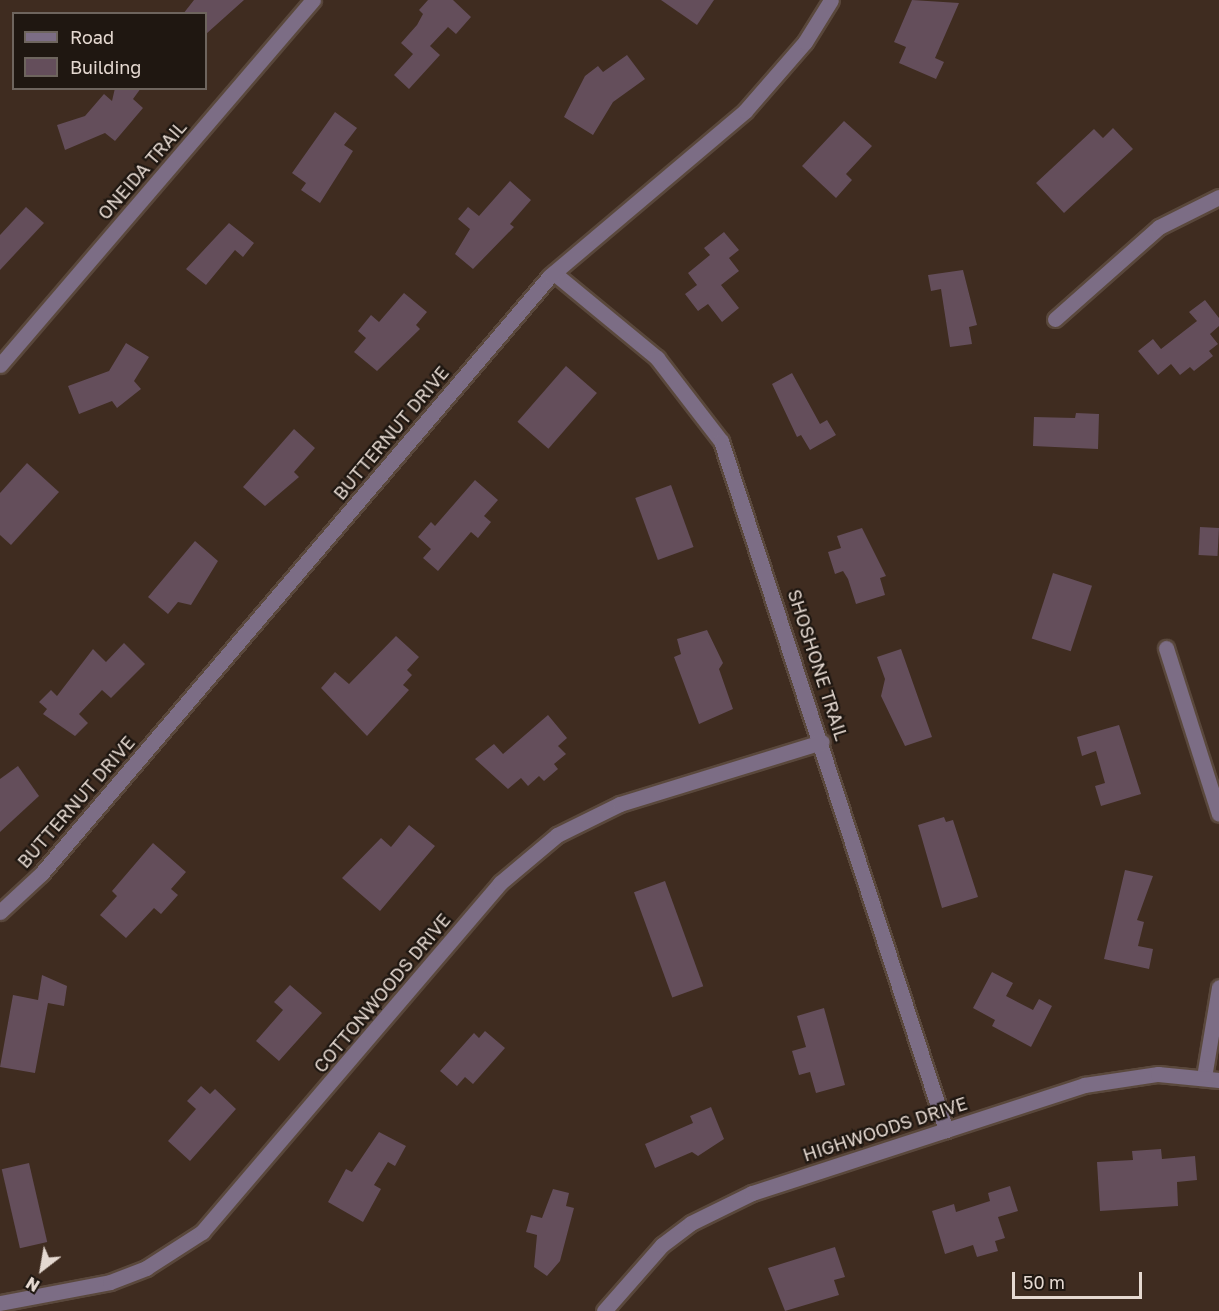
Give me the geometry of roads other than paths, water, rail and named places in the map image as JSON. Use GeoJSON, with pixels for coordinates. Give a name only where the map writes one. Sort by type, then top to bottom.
{"type":"FeatureCollection","features":[{"type":"Feature","properties":{"kind":"street","name":"ONEIDA TRAIL"},"geometry":{"type":"LineString","coordinates":[[0,365],[313,0]]}},
{"type":"Feature","properties":{"kind":"street","name":"BUTTERNUT DRIVE"},"geometry":{"type":"LineString","coordinates":[[0,912],[41,874],[554,273],[745,111],[805,42],[831,0]]}},
{"type":"Feature","properties":{"kind":"street"},"geometry":{"type":"LineString","coordinates":[[1055,319],[1159,227],[1219,197]]}},
{"type":"Feature","properties":{"kind":"street","name":"SHOSHONE TRAIL"},"geometry":{"type":"LineString","coordinates":[[554,273],[657,358],[721,441],[822,742],[946,1130]]}},
{"type":"Feature","properties":{"kind":"street"},"geometry":{"type":"LineString","coordinates":[[1166,648],[1219,814]]}},
{"type":"Feature","properties":{"kind":"street","name":"COTTONWOODS DRIVE"},"geometry":{"type":"LineString","coordinates":[[0,1303],[110,1282],[146,1268],[202,1232],[500,883],[557,835],[620,804],[822,742]]}},
{"type":"Feature","properties":{"kind":"street"},"geometry":{"type":"LineString","coordinates":[[1211,1078],[1219,987]]}},
{"type":"Feature","properties":{"kind":"street","name":"HIGHWOODS DRIVE"},"geometry":{"type":"LineString","coordinates":[[604,1311],[662,1245],[722,1206],[1084,1085],[1158,1074],[1211,1078]]}}]}
